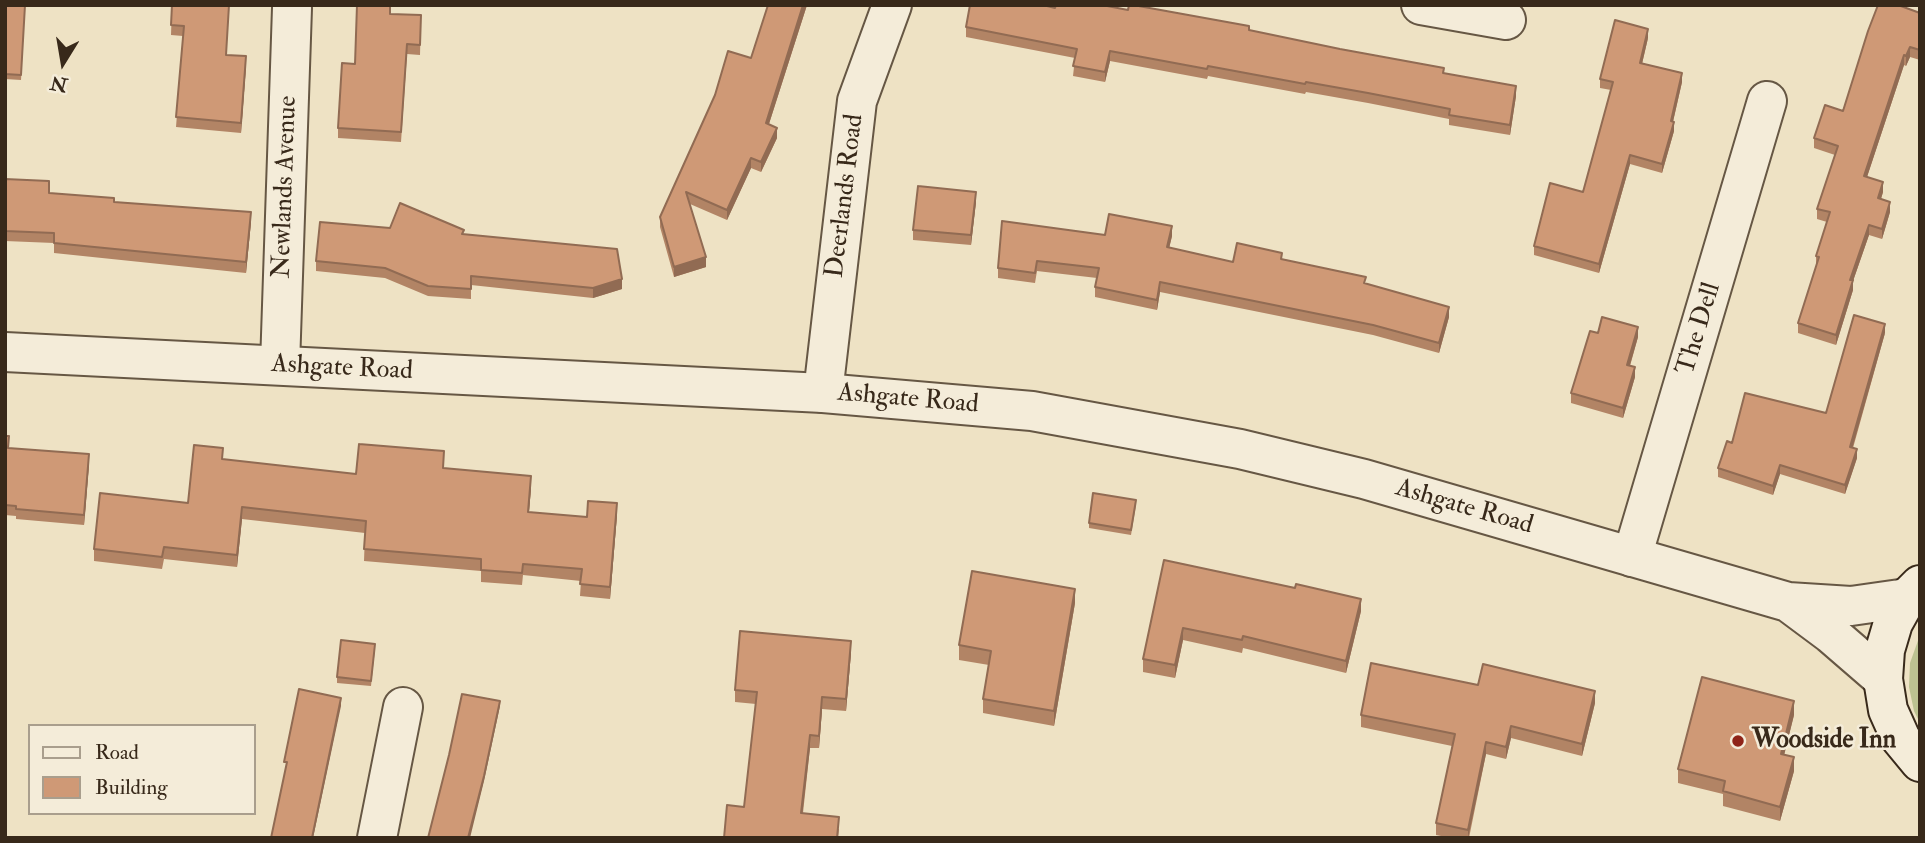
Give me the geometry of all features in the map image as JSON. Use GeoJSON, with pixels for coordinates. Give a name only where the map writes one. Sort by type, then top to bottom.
{"type":"FeatureCollection","features":[{"type":"Feature","properties":{"kind":"street","name":"Deerlands Road"},"geometry":{"type":"LineString","coordinates":[[823,393],[857,101],[892,5]]}},
{"type":"Feature","properties":{"kind":"street"},"geometry":{"type":"LineString","coordinates":[[1421,5],[1506,20]]}},
{"type":"Feature","properties":{"kind":"street","name":"Newlands Avenue"},"geometry":{"type":"LineString","coordinates":[[280,365],[292,8]]}},
{"type":"Feature","properties":{"kind":"street","name":"The Dell"},"geometry":{"type":"LineString","coordinates":[[1632,557],[1767,101]]}},
{"type":"Feature","properties":{"kind":"street","name":"Ashgate Road"},"geometry":{"type":"LineString","coordinates":[[5,352],[823,393],[1031,411],[1240,449],[1364,479],[1788,602],[1851,606],[1913,591]]}},
{"type":"Feature","properties":{"kind":"street"},"geometry":{"type":"LineString","coordinates":[[1913,591],[1893,623],[1885,650],[1883,679],[1888,710],[1901,739],[1920,762]]}},
{"type":"Feature","properties":{"kind":"street","name":"Ashgate Road"},"geometry":{"type":"LineString","coordinates":[[1788,602],[1883,679]]}},
{"type":"Feature","properties":{"kind":"street"},"geometry":{"type":"LineString","coordinates":[[377,838],[403,707]]}},
{"type":"Feature","properties":{"kind":"green space"},"geometry":{"type":"Polygon","coordinates":[[[1920,635],[1920,723],[1914,711],[1909,687],[1910,663],[1920,635]]]}},
{"type":"Feature","properties":{"kind":"building"},"geometry":{"type":"Polygon","coordinates":[[[5,5],[25,5],[21,75],[5,74],[5,5]]]}},
{"type":"Feature","properties":{"kind":"building"},"geometry":{"type":"Polygon","coordinates":[[[172,5],[229,5],[226,55],[246,56],[241,123],[176,117],[184,26],[171,25],[172,5]]]}},
{"type":"Feature","properties":{"kind":"building"},"geometry":{"type":"Polygon","coordinates":[[[357,5],[390,5],[390,14],[421,15],[420,45],[407,44],[401,132],[338,128],[342,63],[355,64],[357,5]]]}},
{"type":"Feature","properties":{"kind":"building"},"geometry":{"type":"Polygon","coordinates":[[[768,5],[803,5],[766,123],[777,128],[761,162],[751,158],[727,210],[686,192],[706,257],[674,267],[660,217],[715,95],[728,51],[751,58],[768,5]]]}},
{"type":"Feature","properties":{"kind":"building"},"geometry":{"type":"Polygon","coordinates":[[[970,5],[1043,5],[1055,8],[1056,5],[1102,5],[1128,10],[1129,5],[1133,5],[1249,26],[1249,30],[1444,68],[1443,73],[1516,86],[1510,125],[1449,115],[1450,109],[1368,93],[1208,66],[1207,69],[1110,51],[1105,72],[1073,66],[1077,49],[966,27],[970,5]]]}},
{"type":"Feature","properties":{"kind":"building"},"geometry":{"type":"Polygon","coordinates":[[[1878,5],[1898,5],[1920,13],[1920,50],[1910,47],[1906,56],[1904,55],[1864,176],[1883,182],[1878,198],[1890,202],[1882,229],[1869,225],[1850,280],[1853,280],[1836,335],[1798,323],[1830,212],[1817,209],[1838,146],[1814,138],[1825,105],[1843,111],[1878,5]]]}},
{"type":"Feature","properties":{"kind":"building"},"geometry":{"type":"Polygon","coordinates":[[[1615,20],[1648,29],[1640,63],[1682,73],[1671,121],[1674,122],[1662,164],[1630,155],[1599,264],[1534,246],[1550,183],[1583,192],[1613,82],[1600,79],[1615,20]]]}},
{"type":"Feature","properties":{"kind":"building"},"geometry":{"type":"Polygon","coordinates":[[[5,179],[49,181],[49,193],[114,198],[114,202],[251,212],[246,262],[54,243],[54,233],[5,231],[5,179]]]}},
{"type":"Feature","properties":{"kind":"building"},"geometry":{"type":"Polygon","coordinates":[[[918,186],[976,192],[971,235],[913,230],[918,186]]]}},
{"type":"Feature","properties":{"kind":"building"},"geometry":{"type":"Polygon","coordinates":[[[400,203],[464,230],[462,234],[617,249],[622,279],[593,288],[471,276],[471,289],[428,286],[385,268],[316,261],[320,222],[390,228],[400,203]]]}},
{"type":"Feature","properties":{"kind":"building"},"geometry":{"type":"Polygon","coordinates":[[[1109,214],[1172,226],[1167,247],[1233,262],[1237,243],[1282,253],[1281,259],[1366,277],[1364,283],[1449,307],[1439,343],[1373,325],[1160,282],[1157,300],[1095,287],[1099,268],[1037,261],[1035,273],[998,268],[1002,221],[1105,235],[1109,214]]]}},
{"type":"Feature","properties":{"kind":"building"},"geometry":{"type":"Polygon","coordinates":[[[1854,315],[1885,324],[1850,447],[1857,449],[1845,485],[1780,465],[1773,486],[1718,468],[1727,441],[1732,443],[1745,393],[1826,413],[1854,315]]]}},
{"type":"Feature","properties":{"kind":"building"},"geometry":{"type":"Polygon","coordinates":[[[1602,317],[1638,327],[1627,365],[1635,367],[1623,408],[1571,393],[1590,331],[1598,333],[1602,317]]]}},
{"type":"Feature","properties":{"kind":"building"},"geometry":{"type":"Polygon","coordinates":[[[5,436],[9,436],[8,448],[89,454],[84,515],[16,509],[16,506],[5,505],[5,436]]]}},
{"type":"Feature","properties":{"kind":"building"},"geometry":{"type":"Polygon","coordinates":[[[359,444],[444,451],[443,468],[531,476],[528,512],[587,517],[588,501],[617,503],[610,587],[580,584],[582,569],[523,564],[522,573],[481,570],[481,559],[364,549],[366,521],[242,507],[237,555],[164,547],[162,557],[94,549],[100,493],[188,503],[194,445],[223,448],[222,459],[356,474],[359,444]]]}},
{"type":"Feature","properties":{"kind":"building"},"geometry":{"type":"Polygon","coordinates":[[[1093,493],[1136,500],[1131,530],[1089,523],[1093,493]]]}},
{"type":"Feature","properties":{"kind":"building"},"geometry":{"type":"Polygon","coordinates":[[[1164,560],[1361,599],[1346,661],[1243,636],[1242,640],[1183,628],[1175,665],[1143,659],[1164,560]]]}},
{"type":"Feature","properties":{"kind":"building"},"geometry":{"type":"Polygon","coordinates":[[[972,571],[1075,589],[1054,711],[983,699],[991,651],[959,645],[972,571]]]}},
{"type":"Feature","properties":{"kind":"building"},"geometry":{"type":"Polygon","coordinates":[[[740,631],[851,641],[846,699],[822,697],[819,736],[810,735],[801,813],[839,817],[837,838],[724,838],[727,805],[744,807],[757,692],[735,690],[740,631]]]}},
{"type":"Feature","properties":{"kind":"building"},"geometry":{"type":"Polygon","coordinates":[[[341,640],[375,644],[371,681],[337,677],[341,640]]]}},
{"type":"Feature","properties":{"kind":"building"},"geometry":{"type":"Polygon","coordinates":[[[1371,663],[1478,685],[1483,664],[1595,691],[1582,744],[1511,726],[1506,747],[1486,742],[1468,830],[1436,823],[1455,734],[1361,715],[1371,663]]]}},
{"type":"Feature","properties":{"kind":"building","name":"Woodside Inn"},"geometry":{"type":"Polygon","coordinates":[[[1702,677],[1794,701],[1781,754],[1794,757],[1780,807],[1723,791],[1725,781],[1678,769],[1702,677]]]}},
{"type":"Feature","properties":{"kind":"building"},"geometry":{"type":"Polygon","coordinates":[[[299,689],[341,698],[312,838],[271,838],[287,762],[284,762],[299,689]]]}},
{"type":"Feature","properties":{"kind":"building"},"geometry":{"type":"Polygon","coordinates":[[[462,694],[500,701],[484,776],[468,838],[428,838],[449,755],[462,694]]]}},
{"type":"Feature","properties":{"kind":"place","name":"Woodside Inn"},"geometry":{"type":"Point","coordinates":[1738,741]}}]}
